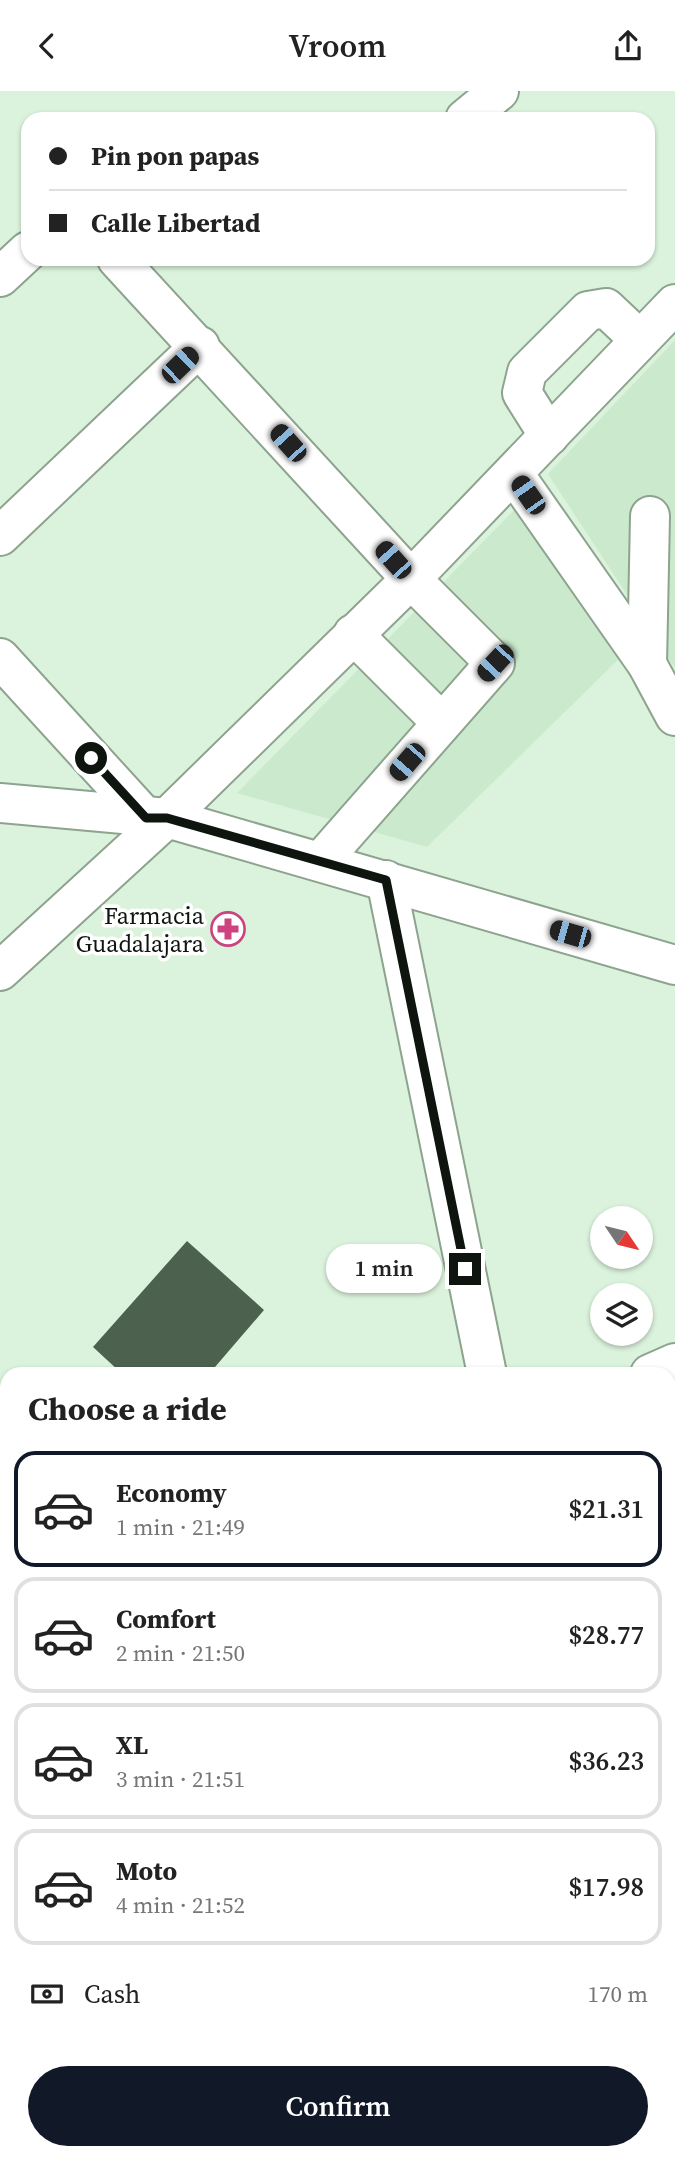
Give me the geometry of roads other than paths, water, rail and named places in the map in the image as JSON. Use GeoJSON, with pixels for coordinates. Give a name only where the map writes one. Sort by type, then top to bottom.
{"type":"FeatureCollection","features":[{"type":"Feature","properties":{"kind":"street"},"geometry":{"type":"LineString","coordinates":[[474,112],[499,91]]}},
{"type":"Feature","properties":{"kind":"street"},"geometry":{"type":"LineString","coordinates":[[0,277],[21,258]]}},
{"type":"Feature","properties":{"kind":"street"},"geometry":{"type":"LineString","coordinates":[[124,266],[200,346],[411,579],[495,663],[321,861]]}},
{"type":"Feature","properties":{"kind":"street"},"geometry":{"type":"LineString","coordinates":[[0,971],[156,818],[411,579],[675,304]]}},
{"type":"Feature","properties":{"kind":"street"},"geometry":{"type":"LineString","coordinates":[[549,436],[522,393],[527,372],[588,311],[606,308],[640,340]]}},
{"type":"Feature","properties":{"kind":"street"},"geometry":{"type":"LineString","coordinates":[[0,536],[200,346]]}},
{"type":"Feature","properties":{"kind":"street"},"geometry":{"type":"LineString","coordinates":[[514,474],[647,663],[675,716]]}},
{"type":"Feature","properties":{"kind":"street"},"geometry":{"type":"LineString","coordinates":[[647,663],[650,516]]}},
{"type":"Feature","properties":{"kind":"street"},"geometry":{"type":"LineString","coordinates":[[352,634],[441,722]]}},
{"type":"Feature","properties":{"kind":"street"},"geometry":{"type":"LineString","coordinates":[[0,658],[156,818]]}},
{"type":"Feature","properties":{"kind":"street"},"geometry":{"type":"LineString","coordinates":[[0,803],[156,818],[321,861],[675,965]]}},
{"type":"Feature","properties":{"kind":"street"},"geometry":{"type":"LineString","coordinates":[[386,880],[486,1367]]}},
{"type":"Feature","properties":{"kind":"place","name":"Farmacia Guadalajara"},"geometry":{"type":"Point","coordinates":[228,929]}}]}
